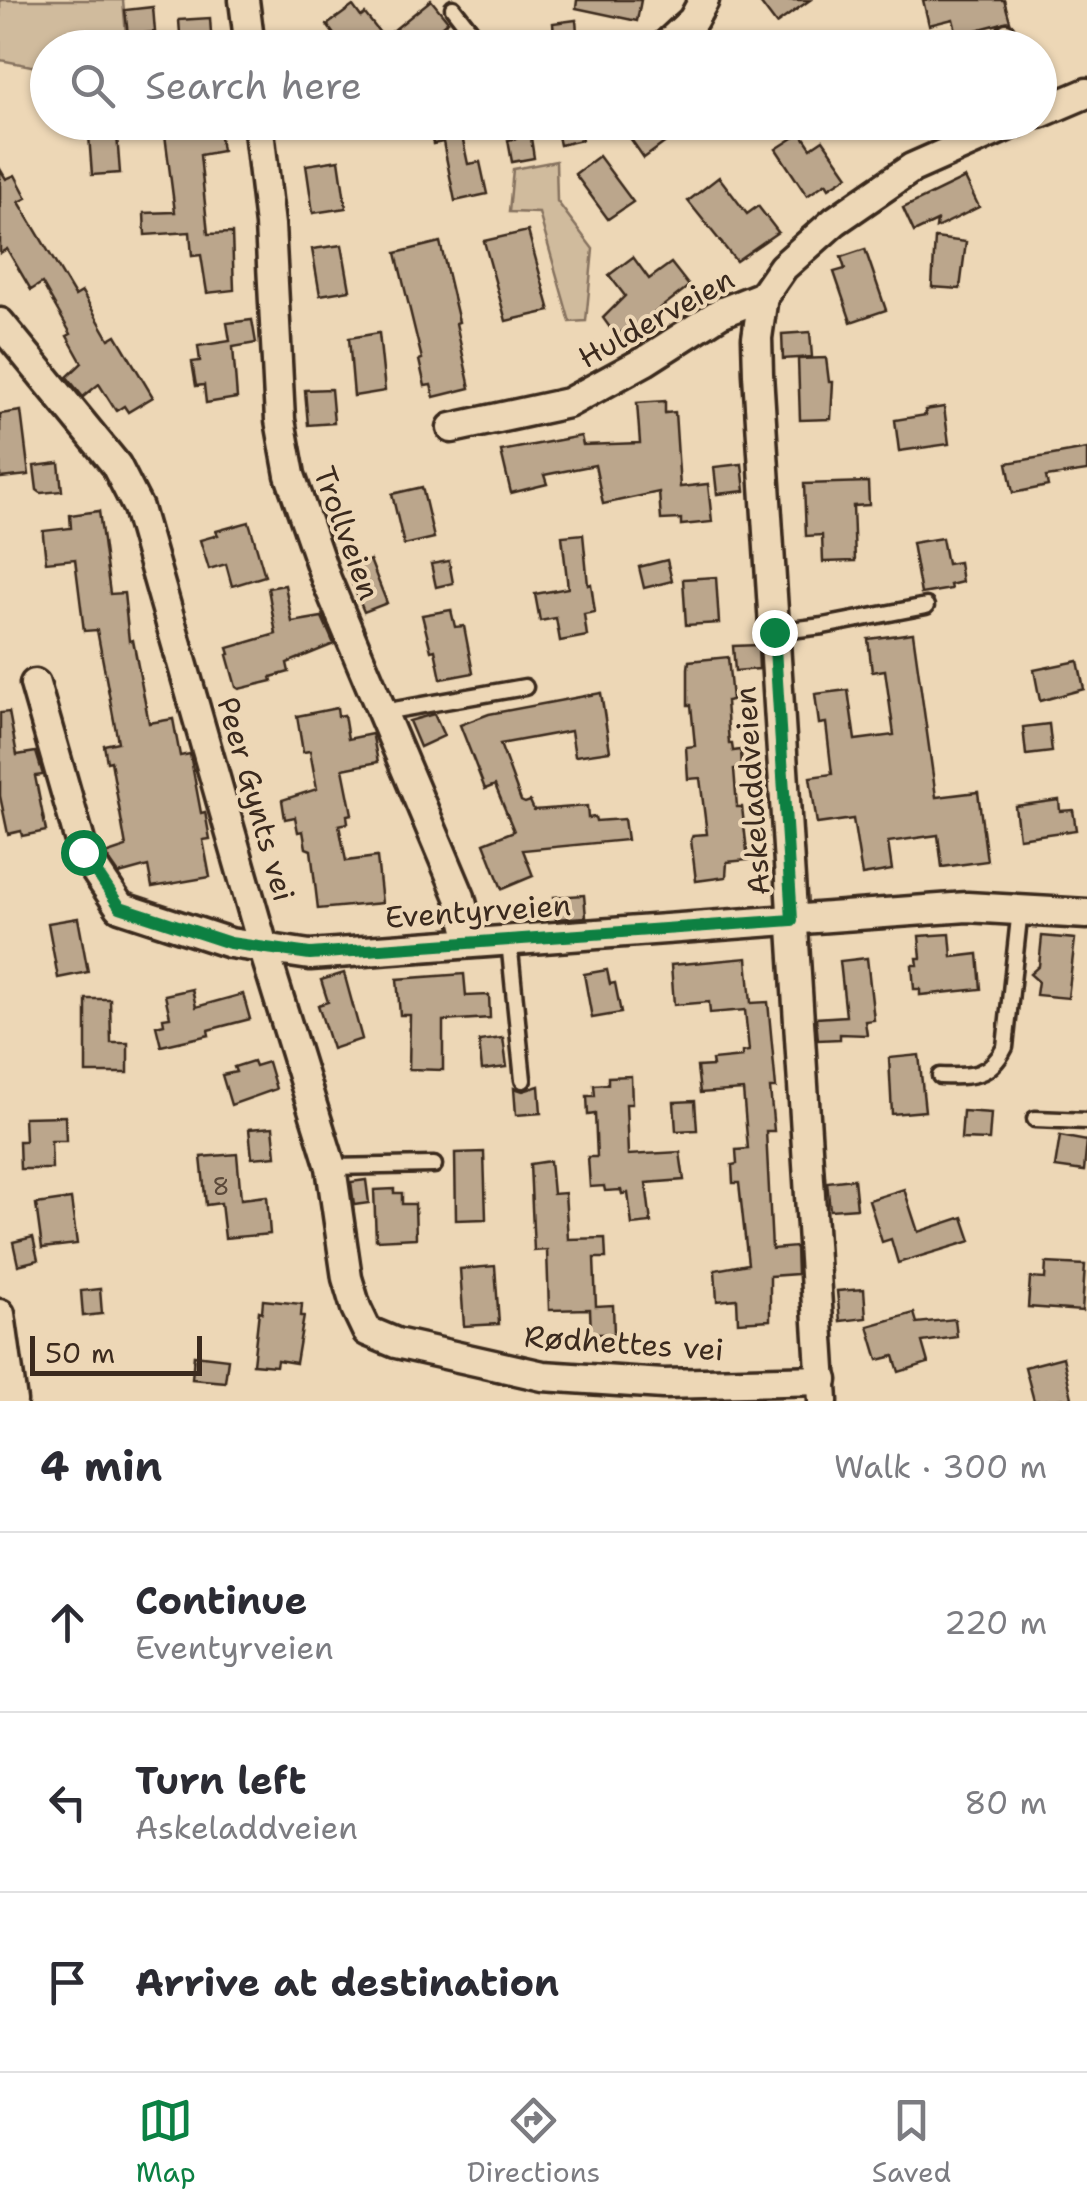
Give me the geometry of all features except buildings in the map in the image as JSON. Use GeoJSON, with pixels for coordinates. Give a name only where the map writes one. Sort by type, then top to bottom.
{"type":"FeatureCollection","features":[{"type":"Feature","properties":{"kind":"street"},"geometry":{"type":"LineString","coordinates":[[244,0],[248,30]]}},
{"type":"Feature","properties":{"kind":"street"},"geometry":{"type":"LineString","coordinates":[[682,30],[704,0]]}},
{"type":"Feature","properties":{"kind":"street"},"geometry":{"type":"LineString","coordinates":[[1057,106],[1087,93]]}},
{"type":"Feature","properties":{"kind":"street","name":"Trollveien"},"geometry":{"type":"LineString","coordinates":[[260,140],[270,225],[285,454],[326,579],[460,897],[471,942]]}},
{"type":"Feature","properties":{"kind":"street","name":"Hulderveien"},"geometry":{"type":"LineString","coordinates":[[452,428],[568,403],[645,361],[720,313],[764,296],[783,267],[864,198],[940,154],[973,140]]}},
{"type":"Feature","properties":{"kind":"street","name":"Askeladdveien"},"geometry":{"type":"LineString","coordinates":[[764,296],[757,338],[758,374],[823,1390]]}},
{"type":"Feature","properties":{"kind":"street","name":"Peer Gynts vei"},"geometry":{"type":"LineString","coordinates":[[0,322],[116,465],[130,489],[154,554],[264,950],[331,1167],[348,1278],[367,1331]]}},
{"type":"Feature","properties":{"kind":"street","name":"Eventyrveien"},"geometry":{"type":"LineString","coordinates":[[34,684],[83,852],[120,907],[177,928],[264,950],[310,954],[508,942],[968,907],[1087,914]]}},
{"type":"Feature","properties":{"kind":"street"},"geometry":{"type":"LineString","coordinates":[[0,1314],[12,1401]]}},
{"type":"Feature","properties":{"kind":"street","name":"Rødhettes vei"},"geometry":{"type":"LineString","coordinates":[[367,1331],[396,1343],[544,1376],[823,1390]]}},
{"type":"Feature","properties":{"kind":"lane"},"geometry":{"type":"LineString","coordinates":[[453,8],[470,30]]}},
{"type":"Feature","properties":{"kind":"lane"},"geometry":{"type":"LineString","coordinates":[[774,632],[926,606]]}},
{"type":"Feature","properties":{"kind":"lane"},"geometry":{"type":"LineString","coordinates":[[383,712],[525,686]]}},
{"type":"Feature","properties":{"kind":"lane"},"geometry":{"type":"LineString","coordinates":[[940,1076],[984,1074],[1005,1046],[1020,908]]}},
{"type":"Feature","properties":{"kind":"lane"},"geometry":{"type":"LineString","coordinates":[[508,942],[523,1080]]}},
{"type":"Feature","properties":{"kind":"lane"},"geometry":{"type":"LineString","coordinates":[[1035,1119],[1087,1121]]}},
{"type":"Feature","properties":{"kind":"lane"},"geometry":{"type":"LineString","coordinates":[[331,1167],[434,1166]]}},
{"type":"Feature","properties":{"kind":"shaded area"},"geometry":{"type":"Polygon","coordinates":[[[0,0],[123,0],[126,30],[30,30],[30,66],[0,60],[0,0]]]}},
{"type":"Feature","properties":{"kind":"shaded area"},"geometry":{"type":"Polygon","coordinates":[[[556,161],[557,201],[593,249],[586,321],[570,322],[539,213],[509,212],[513,169],[556,161]]]}},
{"type":"Feature","properties":{"kind":"route"},"geometry":{"type":"LineString","coordinates":[[83,852],[120,907],[230,943],[284,952],[310,954],[508,942],[792,920],[774,632]]}}]}
